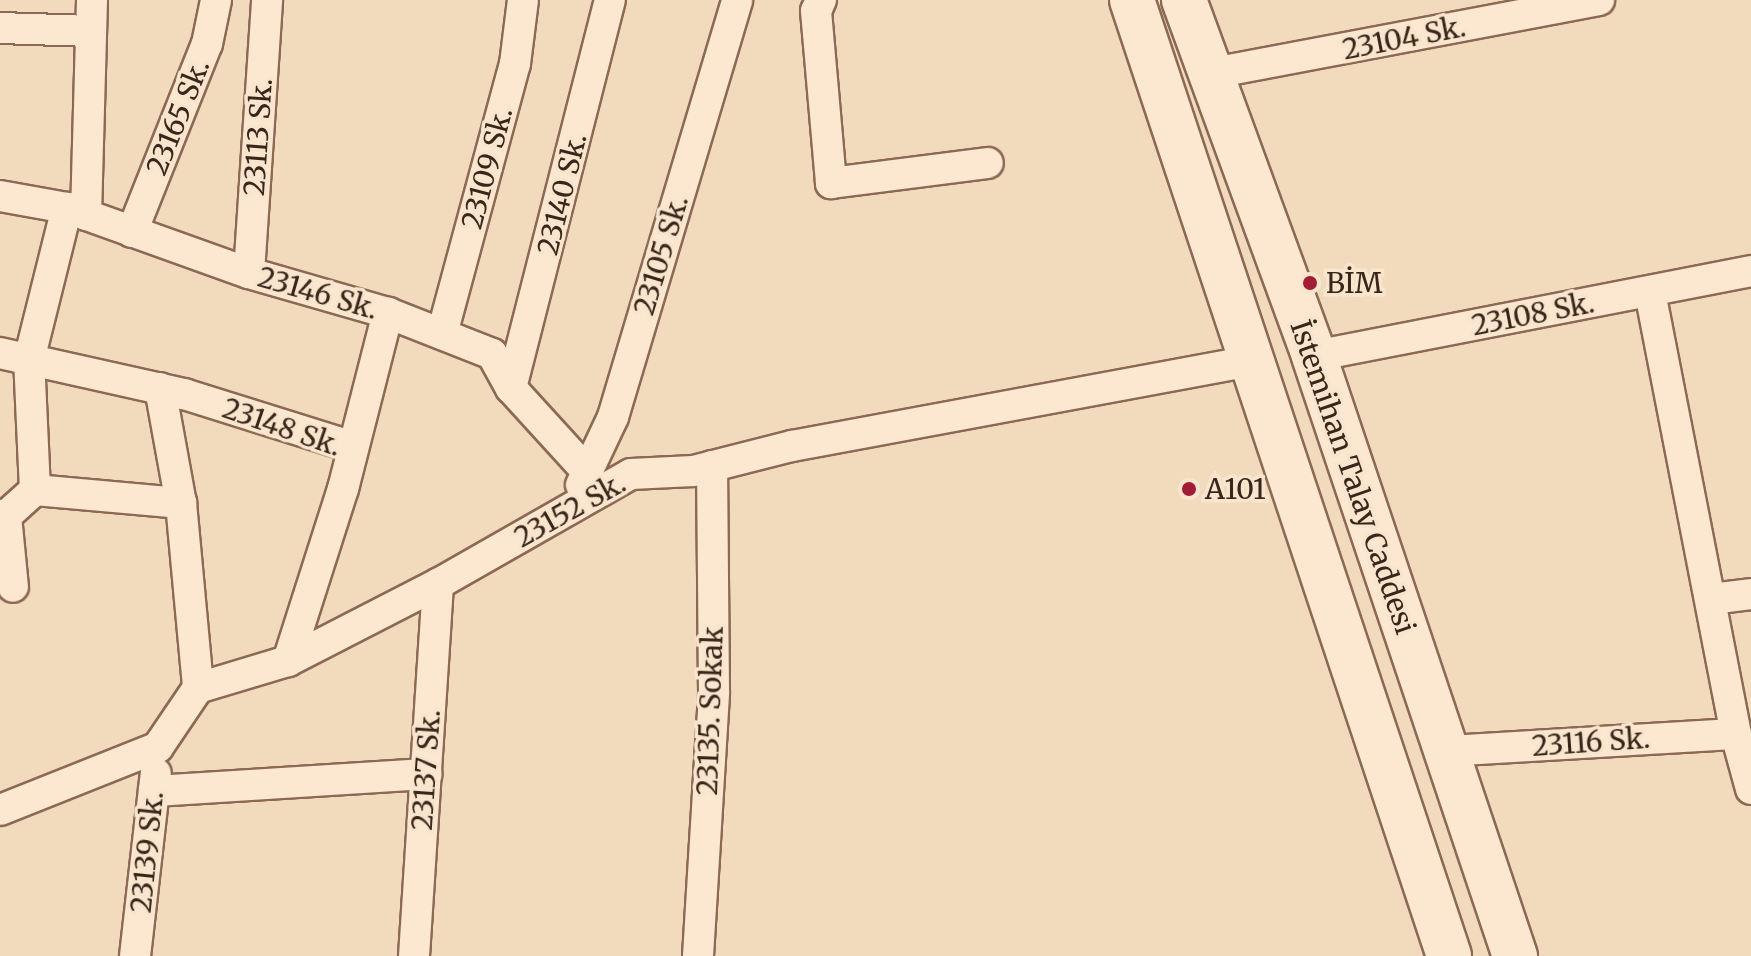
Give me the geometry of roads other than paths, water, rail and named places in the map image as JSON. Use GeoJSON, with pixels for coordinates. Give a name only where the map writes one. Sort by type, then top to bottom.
{"type":"FeatureCollection","features":[{"type":"Feature","properties":{"kind":"main road","name":"İstemihan Talay Caddesi"},"geometry":{"type":"LineString","coordinates":[[1132,0],[1449,956]]}},
{"type":"Feature","properties":{"kind":"main road","name":"İstemihan Talay Caddesi"},"geometry":{"type":"LineString","coordinates":[[1184,0],[1208,74],[1314,356],[1515,956]]}},
{"type":"Feature","properties":{"kind":"street"},"geometry":{"type":"LineString","coordinates":[[35,490],[29,360],[76,211],[92,0]]}},
{"type":"Feature","properties":{"kind":"street","name":"23165 Sk."},"geometry":{"type":"LineString","coordinates":[[132,232],[207,44],[216,0]]}},
{"type":"Feature","properties":{"kind":"street","name":"23113 Sk."},"geometry":{"type":"LineString","coordinates":[[249,273],[267,0]]}},
{"type":"Feature","properties":{"kind":"street","name":"23109 Sk."},"geometry":{"type":"LineString","coordinates":[[442,334],[515,64],[523,0]]}},
{"type":"Feature","properties":{"kind":"street","name":"23140 Sk."},"geometry":{"type":"LineString","coordinates":[[511,388],[610,0]]}},
{"type":"Feature","properties":{"kind":"street","name":"23105 Sk."},"geometry":{"type":"LineString","coordinates":[[575,506],[585,469],[613,417],[737,0]]}},
{"type":"Feature","properties":{"kind":"street"},"geometry":{"type":"LineString","coordinates":[[821,0],[816,11],[831,183],[988,163]]}},
{"type":"Feature","properties":{"kind":"street","name":"23104 Sk."},"geometry":{"type":"LineString","coordinates":[[1208,74],[1497,10],[1599,0]]}},
{"type":"Feature","properties":{"kind":"street"},"geometry":{"type":"LineString","coordinates":[[0,28],[89,31]]}},
{"type":"Feature","properties":{"kind":"street","name":"23146 Sk."},"geometry":{"type":"LineString","coordinates":[[0,196],[76,211],[249,273],[388,313],[492,354],[511,388],[585,469]]}},
{"type":"Feature","properties":{"kind":"street","name":"23108 Sk."},"geometry":{"type":"LineString","coordinates":[[1314,356],[1751,271]]}},
{"type":"Feature","properties":{"kind":"street"},"geometry":{"type":"LineString","coordinates":[[1650,292],[1736,734],[1751,789]]}},
{"type":"Feature","properties":{"kind":"street"},"geometry":{"type":"LineString","coordinates":[[353,447],[388,313]]}},
{"type":"Feature","properties":{"kind":"street","name":"23148 Sk."},"geometry":{"type":"LineString","coordinates":[[0,353],[160,388],[353,447],[343,489],[288,661]]}},
{"type":"Feature","properties":{"kind":"street","name":"23152 Sk."},"geometry":{"type":"LineString","coordinates":[[198,688],[288,661],[438,584],[631,474],[693,471],[792,446],[1252,361]]}},
{"type":"Feature","properties":{"kind":"street"},"geometry":{"type":"LineString","coordinates":[[0,810],[158,747],[198,688],[181,503],[160,388]]}},
{"type":"Feature","properties":{"kind":"street","name":"23135. Sokak"},"geometry":{"type":"LineString","coordinates":[[698,956],[714,692],[712,466]]}},
{"type":"Feature","properties":{"kind":"street"},"geometry":{"type":"LineString","coordinates":[[13,587],[3,515],[35,490],[181,503]]}},
{"type":"Feature","properties":{"kind":"street","name":"23137 Sk."},"geometry":{"type":"LineString","coordinates":[[414,956],[438,584]]}},
{"type":"Feature","properties":{"kind":"street"},"geometry":{"type":"LineString","coordinates":[[1711,599],[1751,594]]}},
{"type":"Feature","properties":{"kind":"street","name":"23116 Sk."},"geometry":{"type":"LineString","coordinates":[[1447,751],[1736,734]]}},
{"type":"Feature","properties":{"kind":"street","name":"23139 Sk."},"geometry":{"type":"LineString","coordinates":[[135,956],[158,747]]}},
{"type":"Feature","properties":{"kind":"street"},"geometry":{"type":"LineString","coordinates":[[154,791],[426,774]]}},
{"type":"Feature","properties":{"kind":"place","name":"BİM"},"geometry":{"type":"Point","coordinates":[1310,283]}},
{"type":"Feature","properties":{"kind":"place","name":"A101"},"geometry":{"type":"Point","coordinates":[1189,489]}}]}
